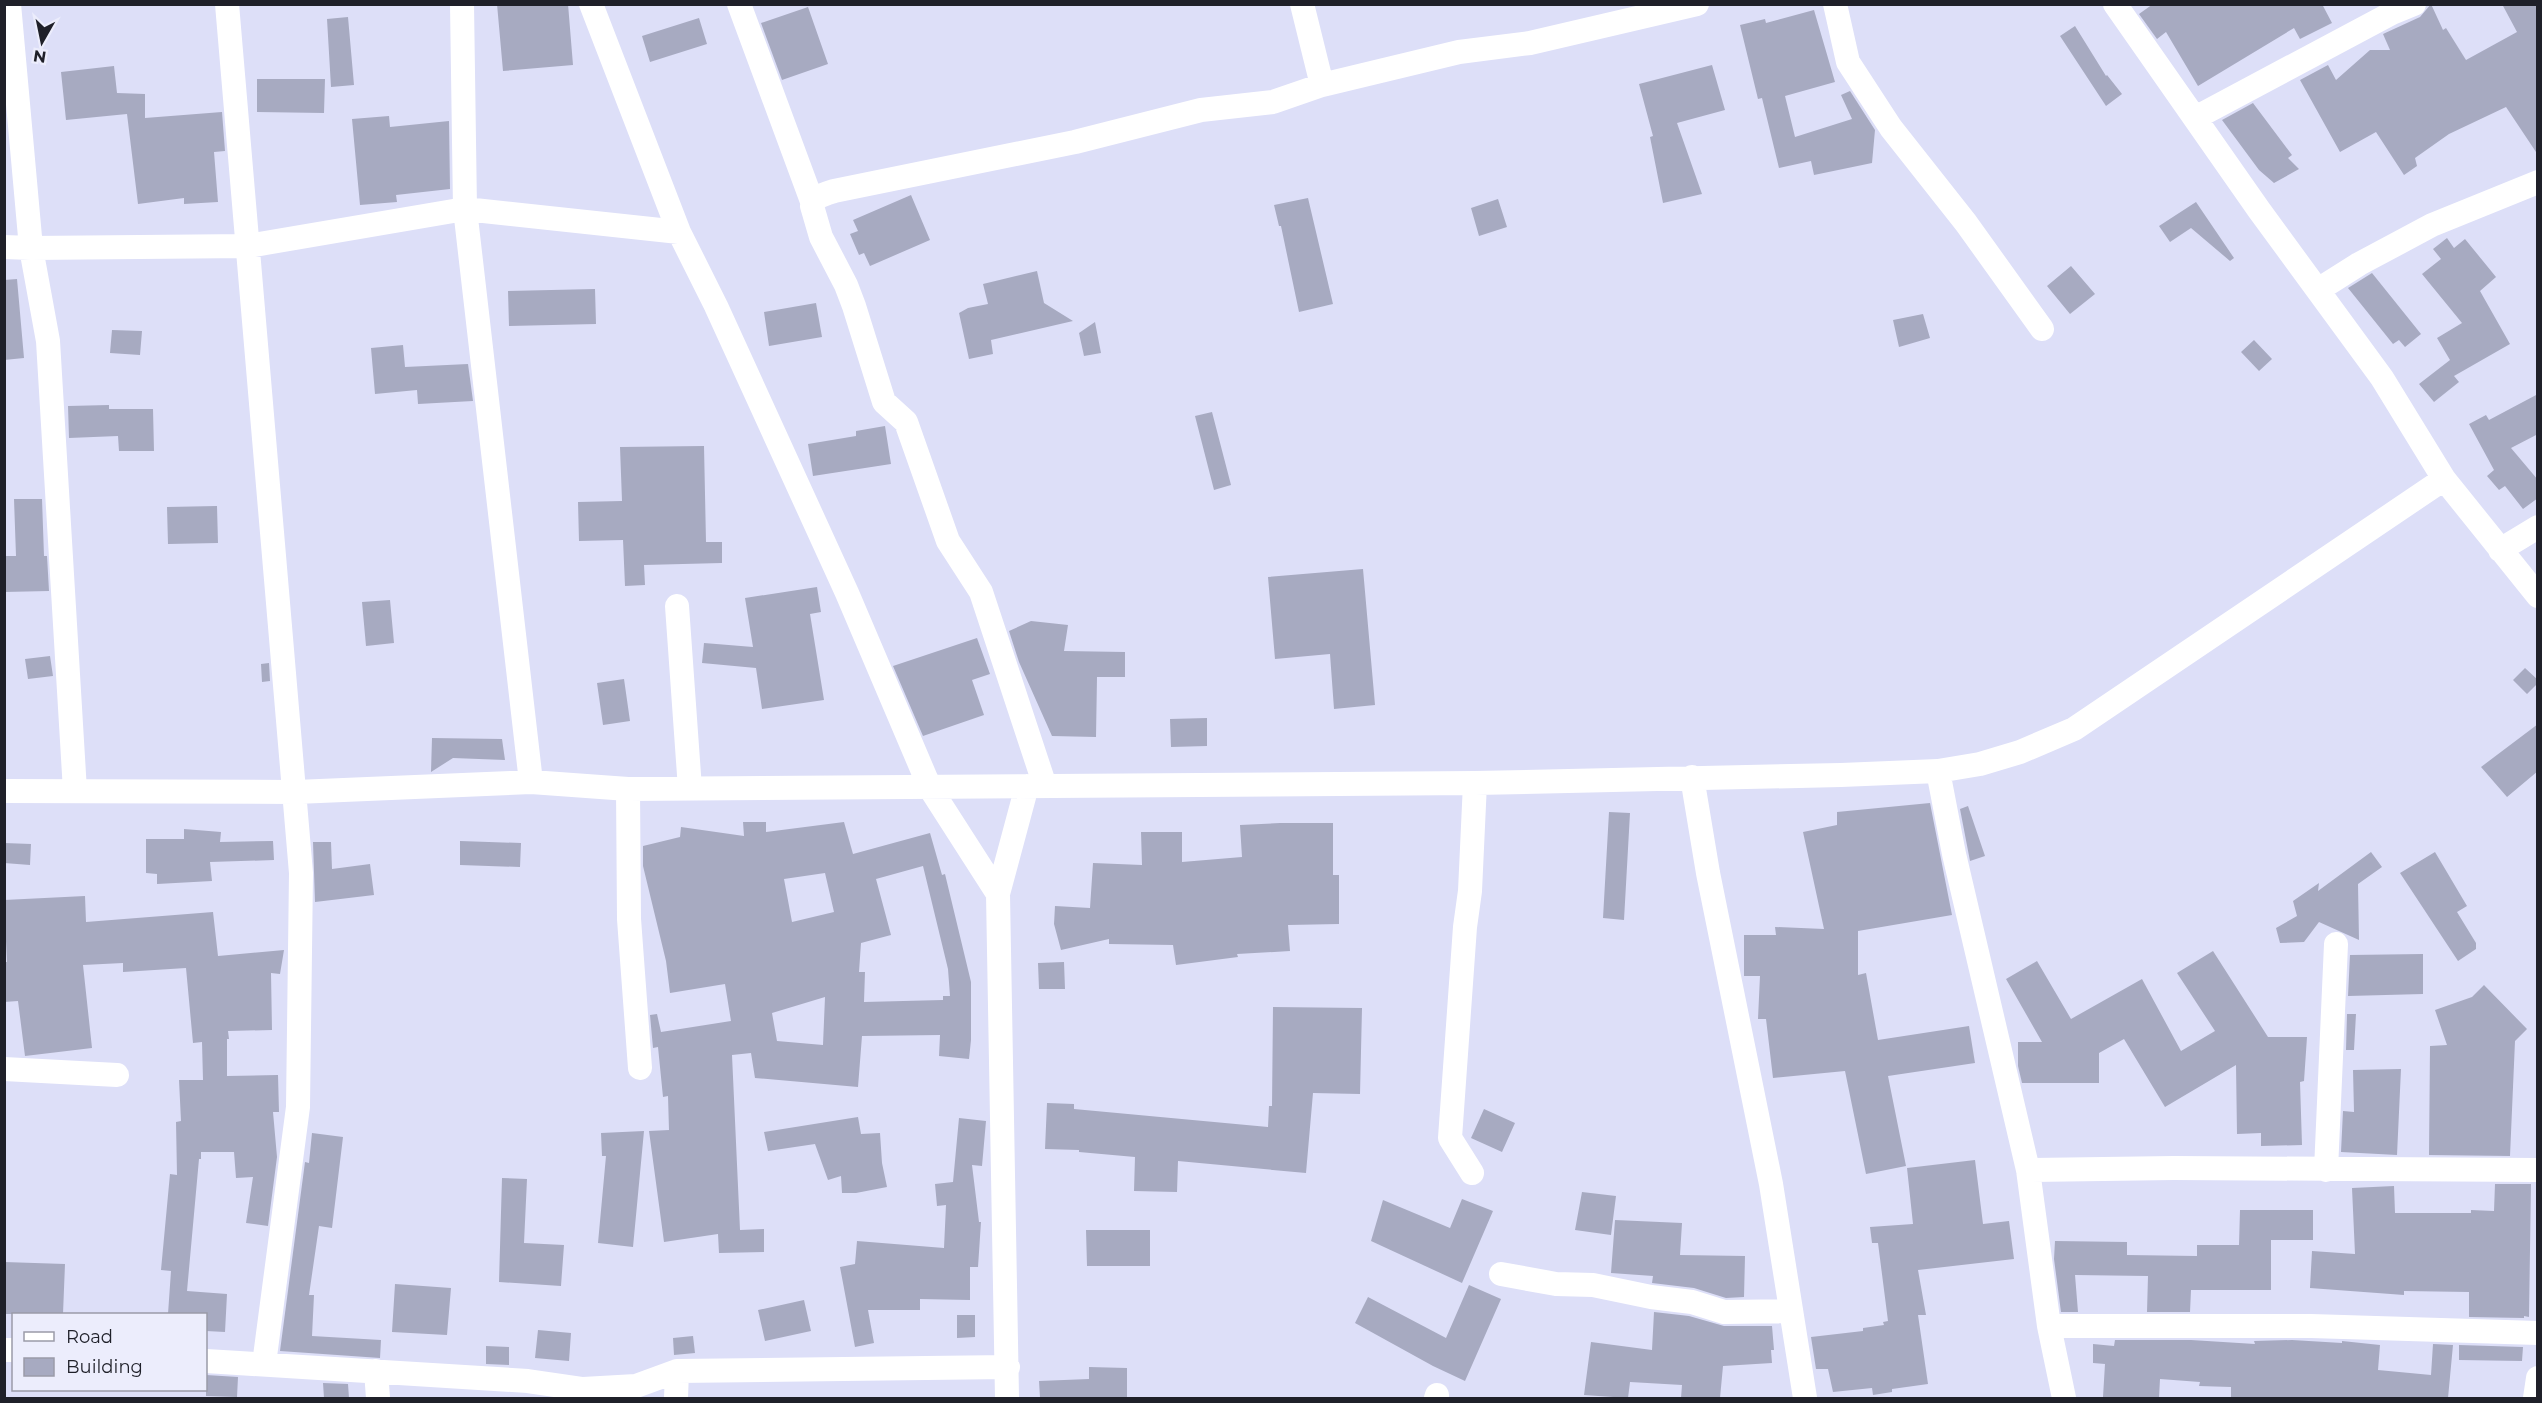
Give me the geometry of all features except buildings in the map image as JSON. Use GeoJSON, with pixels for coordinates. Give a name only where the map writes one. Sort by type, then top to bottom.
{"type":"FeatureCollection","features":[{"type":"Feature","properties":{"kind":"street"},"geometry":{"type":"LineString","coordinates":[[9,4],[31,248],[48,341],[75,791]]}},
{"type":"Feature","properties":{"kind":"street"},"geometry":{"type":"LineString","coordinates":[[227,4],[296,792],[301,873],[298,1107],[264,1365]]}},
{"type":"Feature","properties":{"kind":"street"},"geometry":{"type":"LineString","coordinates":[[462,4],[465,209],[531,782]]}},
{"type":"Feature","properties":{"kind":"street"},"geometry":{"type":"LineString","coordinates":[[591,4],[679,232],[716,306],[847,593],[930,788],[998,894]]}},
{"type":"Feature","properties":{"kind":"street"},"geometry":{"type":"LineString","coordinates":[[739,4],[813,204],[821,237],[846,285],[854,306],[884,402],[906,422],[948,541],[981,592],[1036,786],[998,894],[1007,1398]]}},
{"type":"Feature","properties":{"kind":"street"},"geometry":{"type":"LineString","coordinates":[[1302,4],[1322,85]]}},
{"type":"Feature","properties":{"kind":"street"},"geometry":{"type":"LineString","coordinates":[[813,204],[816,198],[834,190],[1075,142],[1201,110],[1273,102],[1322,85],[1459,52],[1530,43],[1697,4]]}},
{"type":"Feature","properties":{"kind":"street"},"geometry":{"type":"LineString","coordinates":[[1835,4],[1848,62],[1891,128],[1966,223],[2042,329]]}},
{"type":"Feature","properties":{"kind":"street"},"geometry":{"type":"LineString","coordinates":[[2115,4],[2382,378],[2444,479],[2538,596]]}},
{"type":"Feature","properties":{"kind":"street"},"geometry":{"type":"LineString","coordinates":[[2195,118],[2398,7]]}},
{"type":"Feature","properties":{"kind":"street"},"geometry":{"type":"LineString","coordinates":[[2318,290],[2359,264],[2432,225],[2538,182]]}},
{"type":"Feature","properties":{"kind":"street"},"geometry":{"type":"LineString","coordinates":[[4,247],[248,246],[465,209],[679,232]]}},
{"type":"Feature","properties":{"kind":"street"},"geometry":{"type":"LineString","coordinates":[[4,791],[296,792],[531,782],[628,789],[1475,783],[1938,771],[2000,758],[2074,729],[2444,479]]}},
{"type":"Feature","properties":{"kind":"street"},"geometry":{"type":"LineString","coordinates":[[2500,550],[2538,527]]}},
{"type":"Feature","properties":{"kind":"street"},"geometry":{"type":"LineString","coordinates":[[677,606],[690,789]]}},
{"type":"Feature","properties":{"kind":"street"},"geometry":{"type":"LineString","coordinates":[[1938,771],[1954,854],[2028,1170],[2049,1326],[2064,1398]]}},
{"type":"Feature","properties":{"kind":"street"},"geometry":{"type":"LineString","coordinates":[[1692,777],[1708,873],[1771,1184],[1805,1398]]}},
{"type":"Feature","properties":{"kind":"street"},"geometry":{"type":"LineString","coordinates":[[1472,1173],[1450,1138],[1462,961],[1471,880],[1475,783]]}},
{"type":"Feature","properties":{"kind":"street"},"geometry":{"type":"LineString","coordinates":[[628,789],[629,919],[640,1068]]}},
{"type":"Feature","properties":{"kind":"street"},"geometry":{"type":"LineString","coordinates":[[2326,1170],[2336,944]]}},
{"type":"Feature","properties":{"kind":"street"},"geometry":{"type":"LineString","coordinates":[[4,1069],[117,1075]]}},
{"type":"Feature","properties":{"kind":"street"},"geometry":{"type":"LineString","coordinates":[[2028,1170],[2174,1168],[2538,1170]]}},
{"type":"Feature","properties":{"kind":"street"},"geometry":{"type":"LineString","coordinates":[[1501,1274],[1556,1284],[1593,1286],[1692,1302],[1724,1312],[1791,1311]]}},
{"type":"Feature","properties":{"kind":"street"},"geometry":{"type":"LineString","coordinates":[[2049,1326],[2311,1326],[2538,1333]]}},
{"type":"Feature","properties":{"kind":"street"},"geometry":{"type":"LineString","coordinates":[[207,1361],[528,1381],[583,1389],[636,1386],[676,1371],[1008,1367]]}},
{"type":"Feature","properties":{"kind":"street"},"geometry":{"type":"LineString","coordinates":[[376,1371],[378,1398]]}},
{"type":"Feature","properties":{"kind":"street"},"geometry":{"type":"LineString","coordinates":[[676,1371],[676,1398]]}},
{"type":"Feature","properties":{"kind":"street"},"geometry":{"type":"LineString","coordinates":[[2535,1398],[2538,1378]]}}]}
